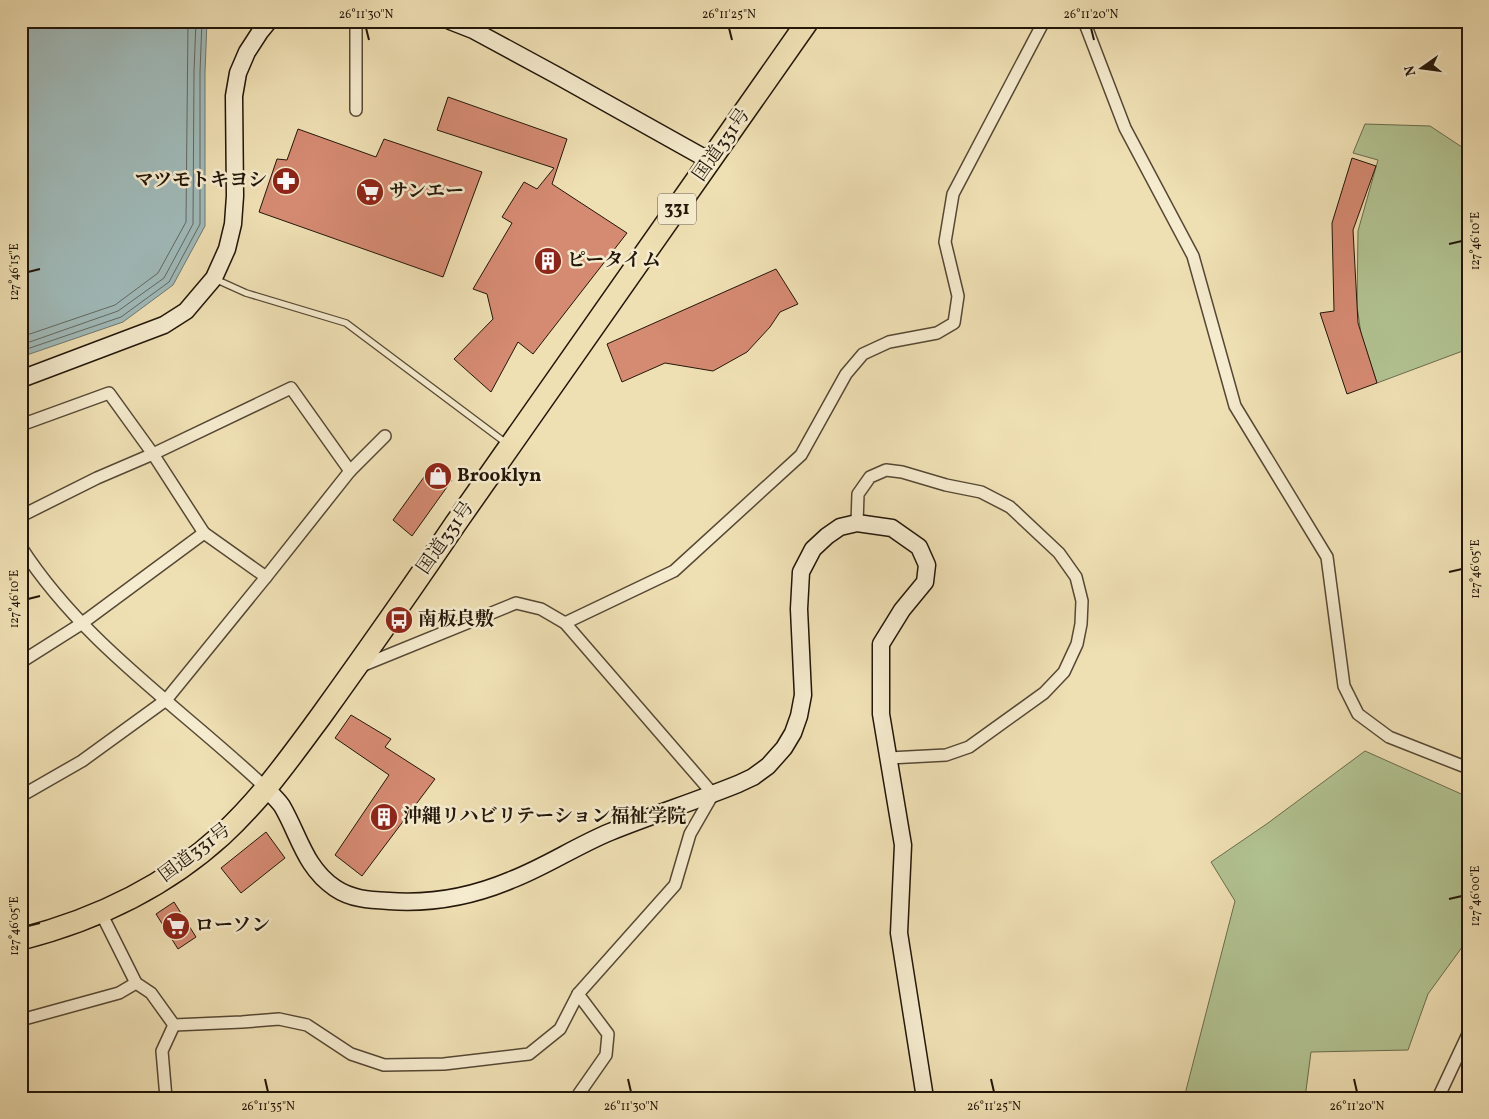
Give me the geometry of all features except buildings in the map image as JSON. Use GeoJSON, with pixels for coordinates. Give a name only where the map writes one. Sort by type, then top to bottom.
{"type":"FeatureCollection","features":[{"type":"Feature","properties":{"kind":"highway","name":"国道331号"},"geometry":{"type":"LineString","coordinates":[[21,939],[102,913],[156,883],[189,861],[223,834],[267,789],[356,668],[509,446],[808,21]]}},
{"type":"Feature","properties":{"kind":"street"},"geometry":{"type":"LineString","coordinates":[[21,379],[164,325],[186,311],[214,278],[228,249],[233,224],[235,196],[234,96],[238,73],[247,52],[269,21]]}},
{"type":"Feature","properties":{"kind":"street"},"geometry":{"type":"LineString","coordinates":[[356,110],[356,28],[358,21]]}},
{"type":"Feature","properties":{"kind":"street"},"geometry":{"type":"LineString","coordinates":[[450,21],[474,26],[558,76],[710,161]]}},
{"type":"Feature","properties":{"kind":"street"},"geometry":{"type":"LineString","coordinates":[[565,623],[674,571],[801,455],[846,374],[863,354],[889,342],[937,333],[954,323],[958,296],[945,242],[954,194],[1044,21]]}},
{"type":"Feature","properties":{"kind":"street"},"geometry":{"type":"LineString","coordinates":[[1084,21],[1125,128],[1193,256],[1235,406],[1327,557],[1344,686],[1358,714],[1389,738],[1468,768]]}},
{"type":"Feature","properties":{"kind":"street"},"geometry":{"type":"LineString","coordinates":[[21,516],[97,478],[153,454],[291,388],[350,471]]}},
{"type":"Feature","properties":{"kind":"street"},"geometry":{"type":"LineString","coordinates":[[21,424],[109,393],[153,454],[204,534],[266,577]]}},
{"type":"Feature","properties":{"kind":"street"},"geometry":{"type":"LineString","coordinates":[[21,796],[82,761],[166,700],[350,471],[385,436]]}},
{"type":"Feature","properties":{"kind":"street"},"geometry":{"type":"LineString","coordinates":[[857,523],[858,494],[870,477],[886,470],[902,472],[946,485],[981,492],[1010,507],[1059,553],[1076,577],[1082,601],[1082,624],[1076,644],[1064,672],[1044,693],[969,747],[946,755],[889,758]]}},
{"type":"Feature","properties":{"kind":"street"},"geometry":{"type":"LineString","coordinates":[[21,547],[32,564],[81,624],[166,700],[242,764],[267,789],[283,808],[308,859],[319,875],[341,892],[358,898],[405,902],[444,899],[513,880],[598,838],[753,777],[768,766],[784,748],[793,733],[803,695],[799,609],[801,572],[813,549],[840,527],[857,523],[892,528],[919,547],[927,565],[925,582],[902,610],[881,644],[881,714],[903,845],[899,933],[925,1098]]}},
{"type":"Feature","properties":{"kind":"street"},"geometry":{"type":"LineString","coordinates":[[21,662],[81,624],[204,534]]}},
{"type":"Feature","properties":{"kind":"street"},"geometry":{"type":"LineString","coordinates":[[356,668],[516,603],[541,608],[565,623],[713,794]]}},
{"type":"Feature","properties":{"kind":"street"},"geometry":{"type":"LineString","coordinates":[[174,1025],[279,1019],[308,1024],[350,1054],[384,1065],[444,1064],[529,1054],[560,1029],[578,994],[675,885],[690,834],[713,794]]}},
{"type":"Feature","properties":{"kind":"street"},"geometry":{"type":"LineString","coordinates":[[102,913],[136,983],[152,993],[174,1025]]}},
{"type":"Feature","properties":{"kind":"street"},"geometry":{"type":"LineString","coordinates":[[21,1018],[28,1018],[119,993],[136,983]]}},
{"type":"Feature","properties":{"kind":"street"},"geometry":{"type":"LineString","coordinates":[[576,1098],[606,1055],[608,1034],[578,994]]}},
{"type":"Feature","properties":{"kind":"street"},"geometry":{"type":"LineString","coordinates":[[166,1098],[162,1050],[174,1025]]}},
{"type":"Feature","properties":{"kind":"street"},"geometry":{"type":"LineString","coordinates":[[1438,1098],[1468,1034]]}},
{"type":"Feature","properties":{"kind":"lane"},"geometry":{"type":"LineString","coordinates":[[214,278],[246,292],[346,323],[509,446]]}},
{"type":"Feature","properties":{"kind":"green space"},"geometry":{"type":"Polygon","coordinates":[[[1365,124],[1430,126],[1468,151],[1468,349],[1377,383],[1361,334],[1357,306],[1358,231],[1378,160],[1353,153],[1365,124]]]}},
{"type":"Feature","properties":{"kind":"green space"},"geometry":{"type":"Polygon","coordinates":[[[1365,751],[1468,797],[1468,939],[1428,994],[1408,1050],[1311,1052],[1305,1098],[1184,1098],[1235,901],[1211,862],[1268,823],[1365,751]]]}},
{"type":"Feature","properties":{"kind":"water"},"geometry":{"type":"Polygon","coordinates":[[[21,21],[207,21],[205,72],[205,226],[173,285],[123,322],[21,357],[21,21]]]}},
{"type":"Feature","properties":{"kind":"place","name":"マツモトキヨシ"},"geometry":{"type":"Point","coordinates":[286,181]}},
{"type":"Feature","properties":{"kind":"place","name":"サンエー"},"geometry":{"type":"Point","coordinates":[370,192]}},
{"type":"Feature","properties":{"kind":"place","name":"ピータイム"},"geometry":{"type":"Point","coordinates":[548,261]}},
{"type":"Feature","properties":{"kind":"place","name":"Brooklyn"},"geometry":{"type":"Point","coordinates":[438,476]}},
{"type":"Feature","properties":{"kind":"place","name":"南板良敷"},"geometry":{"type":"Point","coordinates":[399,620]}},
{"type":"Feature","properties":{"kind":"place","name":"沖縄リハビリテーション福祉学院"},"geometry":{"type":"Point","coordinates":[384,817]}},
{"type":"Feature","properties":{"kind":"place","name":"ローソン"},"geometry":{"type":"Point","coordinates":[176,926]}}]}
